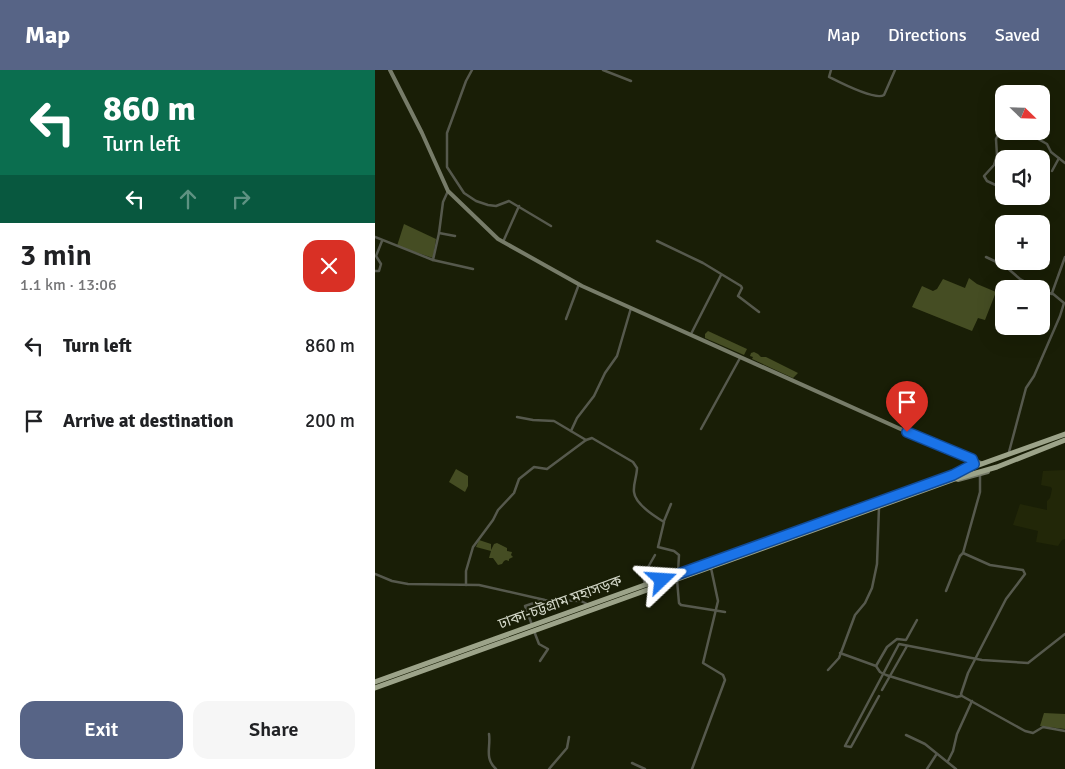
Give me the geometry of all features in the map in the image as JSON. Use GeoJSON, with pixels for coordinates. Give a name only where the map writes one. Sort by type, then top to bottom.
{"type":"FeatureCollection","features":[{"type":"Feature","properties":{"kind":"highway","name":"ঢাকা-চট্টগ্রাম মহাসড়ক"},"geometry":{"type":"LineString","coordinates":[[375,682],[677,577],[953,477],[997,467],[1065,434]]}},
{"type":"Feature","properties":{"kind":"highway","name":"ঢাকা-চট্টগ্রাম মহাসড়ক"},"geometry":{"type":"LineString","coordinates":[[1038,448],[1065,440]]}},
{"type":"Feature","properties":{"kind":"highway","name":"ঢাকা-চট্টগ্রাম মহাসড়ক"},"geometry":{"type":"LineString","coordinates":[[776,541],[879,507],[953,477]]}},
{"type":"Feature","properties":{"kind":"highway","name":"ঢাকা-চট্টগ্রাম মহাসড়ক"},"geometry":{"type":"LineString","coordinates":[[375,688],[589,606],[645,586],[711,568],[768,544]]}},
{"type":"Feature","properties":{"kind":"main road"},"geometry":{"type":"LineString","coordinates":[[390,70],[422,133],[448,191],[498,240],[579,284],[740,358],[981,463]]}},
{"type":"Feature","properties":{"kind":"main road"},"geometry":{"type":"LineString","coordinates":[[953,477],[973,466],[1009,452],[1038,448]]}},
{"type":"Feature","properties":{"kind":"main road"},"geometry":{"type":"LineString","coordinates":[[953,477],[980,475],[1033,455],[1038,448]]}},
{"type":"Feature","properties":{"kind":"main road"},"geometry":{"type":"LineString","coordinates":[[972,459],[975,463],[973,466]]}},
{"type":"Feature","properties":{"kind":"street"},"geometry":{"type":"LineString","coordinates":[[472,70],[447,132],[447,167],[464,193],[476,201],[497,206],[509,201],[551,226]]}},
{"type":"Feature","properties":{"kind":"street"},"geometry":{"type":"LineString","coordinates":[[603,70],[631,81]]}},
{"type":"Feature","properties":{"kind":"street"},"geometry":{"type":"LineString","coordinates":[[831,70],[829,77],[856,90],[879,98],[884,96],[895,70]]}},
{"type":"Feature","properties":{"kind":"street"},"geometry":{"type":"LineString","coordinates":[[1040,140],[1047,144],[1051,152],[1065,163]]}},
{"type":"Feature","properties":{"kind":"street"},"geometry":{"type":"LineString","coordinates":[[1052,171],[1059,158]]}},
{"type":"Feature","properties":{"kind":"street"},"geometry":{"type":"LineString","coordinates":[[995,162],[984,176],[987,181],[995,185]]}},
{"type":"Feature","properties":{"kind":"street"},"geometry":{"type":"LineString","coordinates":[[433,260],[443,202],[448,191]]}},
{"type":"Feature","properties":{"kind":"street"},"geometry":{"type":"LineString","coordinates":[[503,242],[519,206]]}},
{"type":"Feature","properties":{"kind":"street"},"geometry":{"type":"LineString","coordinates":[[439,233],[455,236]]}},
{"type":"Feature","properties":{"kind":"street"},"geometry":{"type":"LineString","coordinates":[[375,237],[433,260],[473,269]]}},
{"type":"Feature","properties":{"kind":"street"},"geometry":{"type":"LineString","coordinates":[[375,271],[379,271],[381,264],[376,256],[383,241]]}},
{"type":"Feature","properties":{"kind":"street"},"geometry":{"type":"LineString","coordinates":[[657,241],[703,263],[741,286],[742,288],[738,296],[759,312]]}},
{"type":"Feature","properties":{"kind":"street"},"geometry":{"type":"LineString","coordinates":[[985,257],[1005,266],[1020,280]]}},
{"type":"Feature","properties":{"kind":"street"},"geometry":{"type":"LineString","coordinates":[[1009,452],[1026,388],[1033,379],[1064,303],[1052,294],[1065,257]]}},
{"type":"Feature","properties":{"kind":"street"},"geometry":{"type":"LineString","coordinates":[[691,334],[721,275]]}},
{"type":"Feature","properties":{"kind":"street"},"geometry":{"type":"LineString","coordinates":[[566,319],[579,284]]}},
{"type":"Feature","properties":{"kind":"street"},"geometry":{"type":"LineString","coordinates":[[571,431],[577,418],[594,396],[605,373],[617,356],[631,308]]}},
{"type":"Feature","properties":{"kind":"street"},"geometry":{"type":"LineString","coordinates":[[701,429],[740,358]]}},
{"type":"Feature","properties":{"kind":"street"},"geometry":{"type":"LineString","coordinates":[[517,417],[554,421],[586,440]]}},
{"type":"Feature","properties":{"kind":"street"},"geometry":{"type":"LineString","coordinates":[[466,585],[467,564],[473,547],[498,510],[515,493],[519,479],[534,467],[547,469],[553,466],[589,438],[595,439],[633,462],[637,470],[634,491],[636,500],[650,514],[664,522]]}},
{"type":"Feature","properties":{"kind":"street"},"geometry":{"type":"LineString","coordinates":[[945,591],[963,553],[980,492],[980,475]]}},
{"type":"Feature","properties":{"kind":"street"},"geometry":{"type":"LineString","coordinates":[[671,504],[658,547],[674,551],[679,555],[677,577],[679,603],[681,605],[725,612]]}},
{"type":"Feature","properties":{"kind":"street"},"geometry":{"type":"LineString","coordinates":[[829,670],[839,658],[855,615],[865,603],[874,580],[877,564],[879,507]]}},
{"type":"Feature","properties":{"kind":"street"},"geometry":{"type":"LineString","coordinates":[[962,696],[963,687],[976,658],[1006,599],[1025,574],[1023,570],[990,565],[963,553]]}},
{"type":"Feature","properties":{"kind":"street"},"geometry":{"type":"LineString","coordinates":[[645,586],[643,576],[655,555]]}},
{"type":"Feature","properties":{"kind":"street"},"geometry":{"type":"LineString","coordinates":[[691,769],[725,680],[723,675],[703,664],[718,601],[711,568]]}},
{"type":"Feature","properties":{"kind":"street"},"geometry":{"type":"LineString","coordinates":[[375,574],[392,581],[407,584],[486,586],[543,600],[581,601],[589,606]]}},
{"type":"Feature","properties":{"kind":"street"},"geometry":{"type":"LineString","coordinates":[[540,661],[548,649],[539,644],[525,606],[543,600]]}},
{"type":"Feature","properties":{"kind":"street"},"geometry":{"type":"LineString","coordinates":[[876,666],[887,647],[897,639],[907,640],[917,620]]}},
{"type":"Feature","properties":{"kind":"street"},"geometry":{"type":"LineString","coordinates":[[879,696],[851,747],[845,746],[899,644],[993,661],[1027,663],[1065,634]]}},
{"type":"Feature","properties":{"kind":"street"},"geometry":{"type":"LineString","coordinates":[[882,690],[907,646]]}},
{"type":"Feature","properties":{"kind":"street"},"geometry":{"type":"LineString","coordinates":[[840,653],[876,666],[879,672],[883,674],[957,697],[962,696],[1029,733],[1036,732],[1043,727],[1065,731]]}},
{"type":"Feature","properties":{"kind":"street"},"geometry":{"type":"LineString","coordinates":[[948,761],[957,734],[972,701]]}},
{"type":"Feature","properties":{"kind":"street"},"geometry":{"type":"LineString","coordinates":[[489,734],[490,740],[487,753],[491,764],[496,769]]}},
{"type":"Feature","properties":{"kind":"street"},"geometry":{"type":"LineString","coordinates":[[906,734],[925,744],[957,769]]}},
{"type":"Feature","properties":{"kind":"street"},"geometry":{"type":"LineString","coordinates":[[549,769],[567,748],[569,737]]}},
{"type":"Feature","properties":{"kind":"street"},"geometry":{"type":"LineString","coordinates":[[927,769],[937,755]]}},
{"type":"Feature","properties":{"kind":"street"},"geometry":{"type":"LineString","coordinates":[[632,763],[645,769]]}},
{"type":"Feature","properties":{"kind":"shaded area"},"geometry":{"type":"Polygon","coordinates":[[[404,224],[436,239],[433,258],[397,246],[404,224]]]}},
{"type":"Feature","properties":{"kind":"shaded area"},"geometry":{"type":"Polygon","coordinates":[[[969,278],[977,284],[995,292],[985,320],[978,318],[972,331],[912,307],[922,286],[933,291],[937,289],[943,279],[965,288],[969,278]]]}},
{"type":"Feature","properties":{"kind":"shaded area"},"geometry":{"type":"Polygon","coordinates":[[[708,331],[747,349],[744,355],[705,338],[705,334],[708,331]]]}},
{"type":"Feature","properties":{"kind":"shaded area"},"geometry":{"type":"Polygon","coordinates":[[[754,352],[798,373],[793,378],[752,359],[753,357],[750,356],[754,352]]]}},
{"type":"Feature","properties":{"kind":"shaded area"},"geometry":{"type":"Polygon","coordinates":[[[456,469],[468,476],[468,486],[465,492],[449,482],[456,469]]]}},
{"type":"Feature","properties":{"kind":"shaded area"},"geometry":{"type":"Polygon","coordinates":[[[1065,470],[1065,539],[1058,546],[1036,542],[1038,531],[1013,525],[1020,504],[1047,510],[1047,501],[1050,498],[1052,489],[1051,487],[1041,485],[1043,471],[1065,470]]]}},
{"type":"Feature","properties":{"kind":"shaded area"},"geometry":{"type":"Polygon","coordinates":[[[479,540],[491,544],[491,550],[494,544],[497,543],[507,548],[507,551],[512,552],[511,555],[513,557],[509,561],[506,560],[498,565],[493,558],[489,558],[491,551],[476,547],[479,540]]]}},
{"type":"Feature","properties":{"kind":"shaded area"},"geometry":{"type":"Polygon","coordinates":[[[1044,713],[1065,714],[1065,729],[1040,726],[1044,713]]]}},
{"type":"Feature","properties":{"kind":"route"},"geometry":{"type":"LineString","coordinates":[[662,580],[953,475],[973,466],[975,463],[972,459],[907,432]]}}]}
